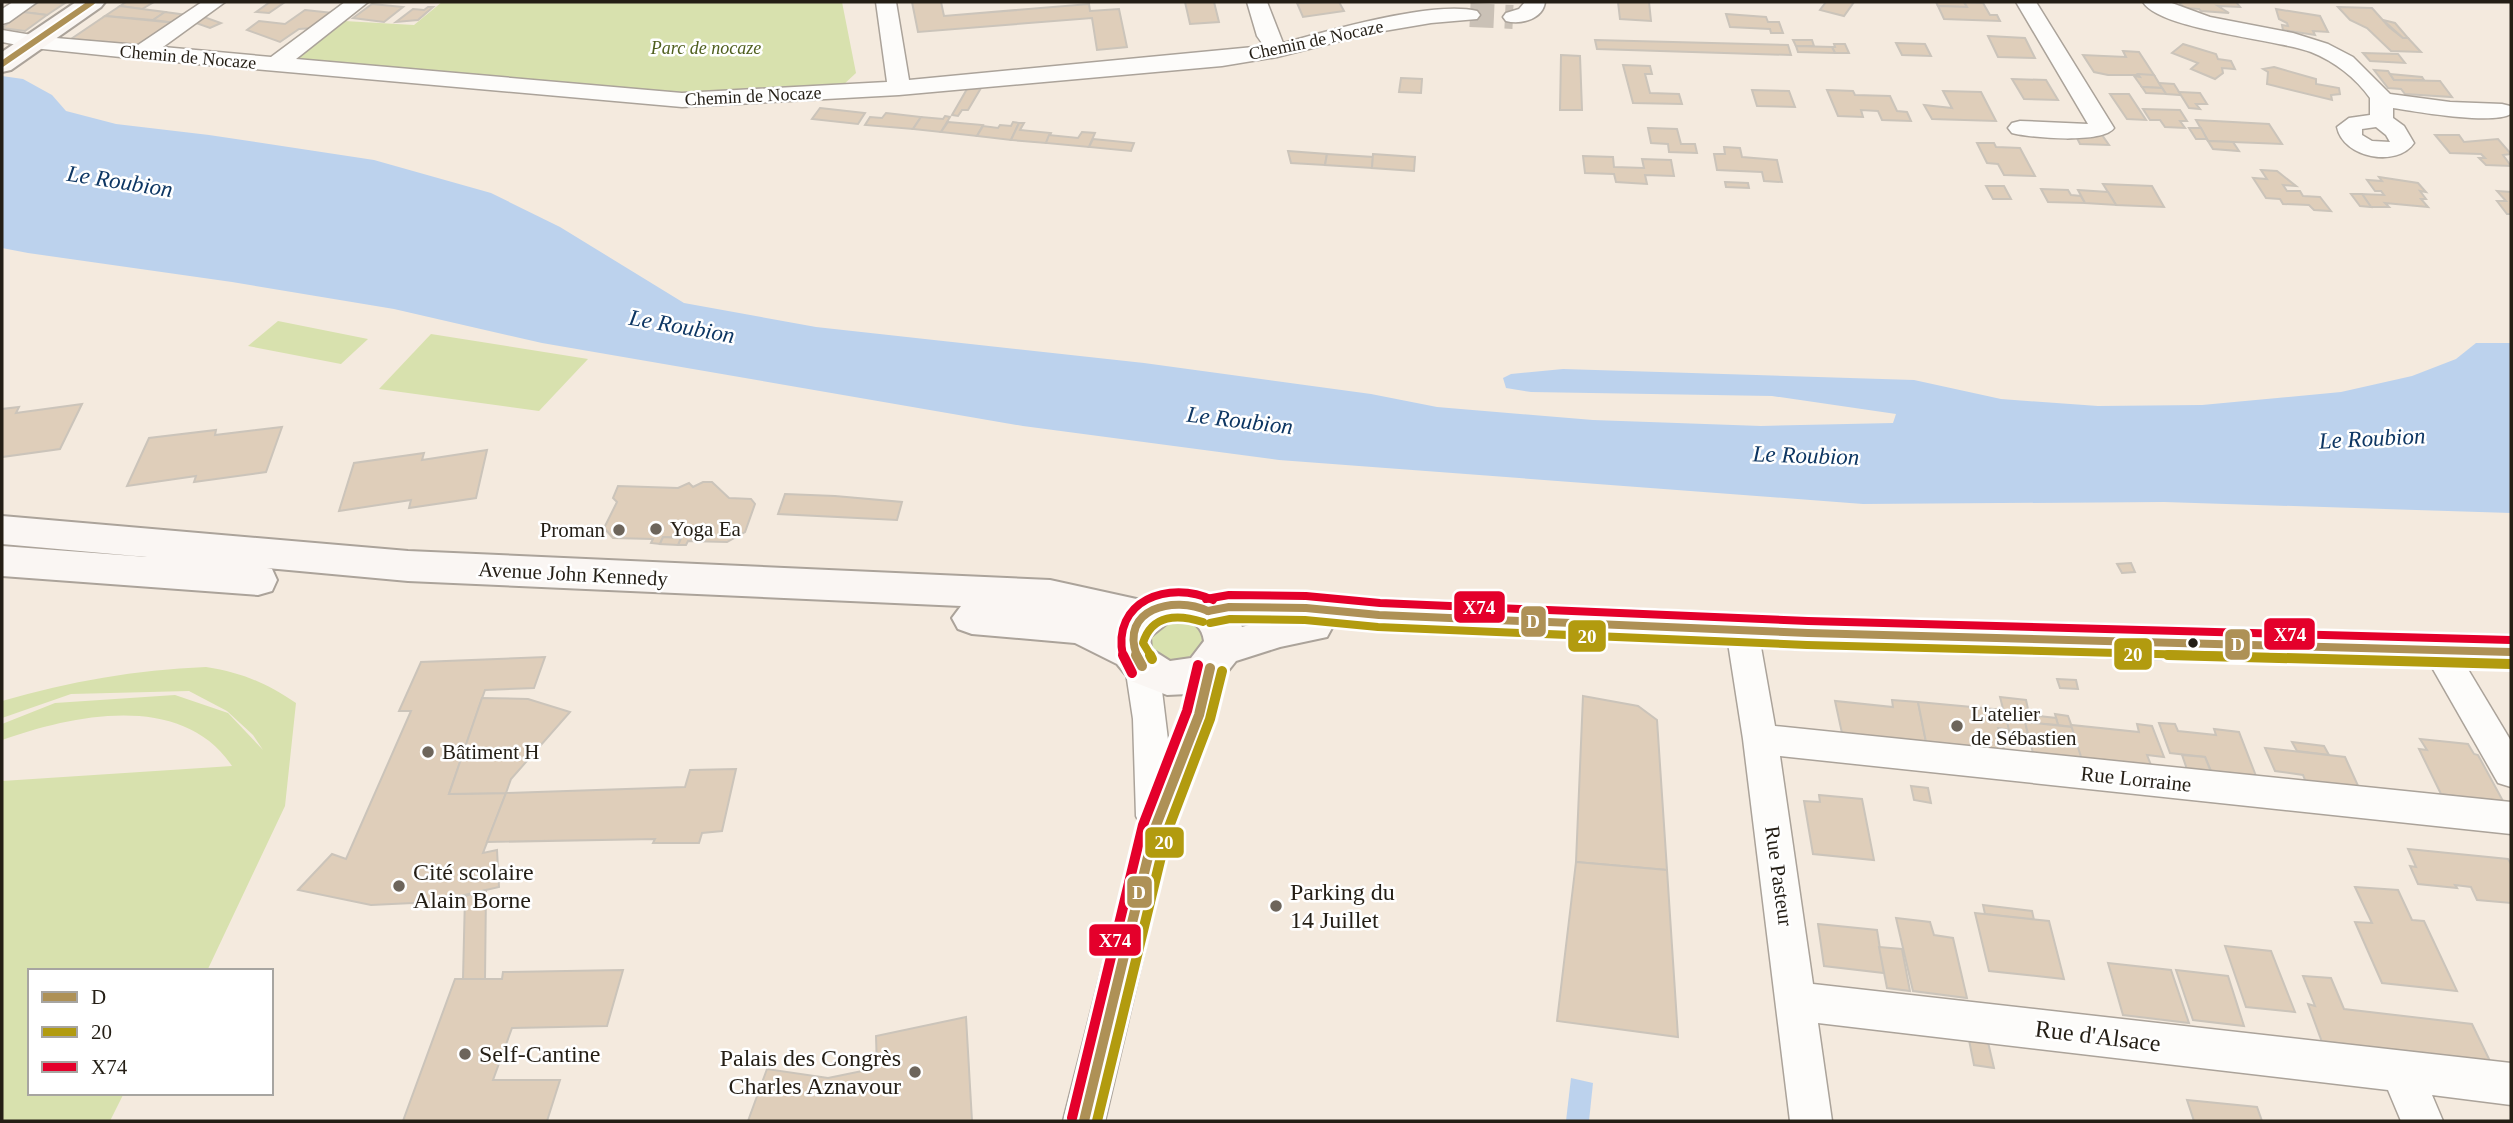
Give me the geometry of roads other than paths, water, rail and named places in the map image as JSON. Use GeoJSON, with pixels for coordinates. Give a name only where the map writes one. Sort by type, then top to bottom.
{"type":"FeatureCollection","features":[{"type":"Feature","properties":{"kind":"main road"},"geometry":{"type":"LineString","coordinates":[[3,53],[34,41],[92,2]]}},
{"type":"Feature","properties":{"kind":"main road","name":"Avenue John Kennedy"},"geometry":{"type":"LineString","coordinates":[[2,530],[408,566],[1050,595],[1139,645]]}},
{"type":"Feature","properties":{"kind":"main road","name":"Avenue John Kennedy"},"geometry":{"type":"LineString","coordinates":[[2,561],[392,590],[1008,619],[1082,628],[1139,645]]}},
{"type":"Feature","properties":{"kind":"main road"},"geometry":{"type":"LineString","coordinates":[[1217,658],[1224,632],[1221,624],[1208,611],[1196,606],[1175,604],[1154,609],[1139,645],[1152,673],[1175,678],[1200,674],[1217,658],[1279,631],[1379,615]]}},
{"type":"Feature","properties":{"kind":"main road"},"geometry":{"type":"LineString","coordinates":[[1208,611],[1229,607],[1306,608],[1379,615],[1742,631],[2511,652]]}},
{"type":"Feature","properties":{"kind":"street"},"geometry":{"type":"LineString","coordinates":[[2,18],[27,2]]}},
{"type":"Feature","properties":{"kind":"street"},"geometry":{"type":"LineString","coordinates":[[140,53],[215,2]]}},
{"type":"Feature","properties":{"kind":"street"},"geometry":{"type":"LineString","coordinates":[[275,64],[358,2]]}},
{"type":"Feature","properties":{"kind":"street"},"geometry":{"type":"LineString","coordinates":[[886,2],[899,88]]}},
{"type":"Feature","properties":{"kind":"street"},"geometry":{"type":"LineString","coordinates":[[1257,2],[1268,36],[1277,51]]}},
{"type":"Feature","properties":{"kind":"street"},"geometry":{"type":"LineString","coordinates":[[2020,128],[2094,131],[2102,128],[2026,2]]}},
{"type":"Feature","properties":{"kind":"street"},"geometry":{"type":"LineString","coordinates":[[2153,2],[2197,20],[2322,49],[2360,73],[2381,110],[2502,111]]}},
{"type":"Feature","properties":{"kind":"street","name":"Chemin de Nocaze"},"geometry":{"type":"LineString","coordinates":[[34,41],[140,53],[682,100],[899,88],[1223,59],[1277,51],[1372,27],[1431,17],[1470,15]]}},
{"type":"Feature","properties":{"kind":"street","name":"Rue Pasteur"},"geometry":{"type":"LineString","coordinates":[[1742,631],[1760,739],[1811,1121]]}},
{"type":"Feature","properties":{"kind":"street"},"geometry":{"type":"LineString","coordinates":[[1139,645],[1150,719],[1155,828]]}},
{"type":"Feature","properties":{"kind":"street"},"geometry":{"type":"LineString","coordinates":[[2439,650],[2511,772]]}},
{"type":"Feature","properties":{"kind":"street"},"geometry":{"type":"LineString","coordinates":[[1084,1121],[1155,828],[1199,715],[1217,658]]}},
{"type":"Feature","properties":{"kind":"street","name":"Rue Lorraine"},"geometry":{"type":"LineString","coordinates":[[1760,739],[2511,818]]}},
{"type":"Feature","properties":{"kind":"street","name":"Rue d'Alsace"},"geometry":{"type":"LineString","coordinates":[[1796,1001],[2511,1084]]}},
{"type":"Feature","properties":{"kind":"street"},"geometry":{"type":"LineString","coordinates":[[2401,1072],[2422,1121]]}},
{"type":"Feature","properties":{"kind":"water","name":"Le Roubion"},"geometry":{"type":"Polygon","coordinates":[[[2,76],[23,79],[52,95],[66,111],[116,124],[374,160],[491,193],[560,227],[684,303],[816,327],[1144,363],[1371,394],[1437,407],[1593,420],[1761,426],[1893,423],[1896,414],[1772,396],[1531,392],[1506,388],[1503,378],[1511,374],[1563,369],[1914,380],[2001,399],[2098,406],[2202,405],[2341,392],[2412,376],[2456,359],[2476,343],[2511,343],[2511,513],[2164,502],[1863,504],[1279,460],[1023,426],[542,343],[394,309],[2,248],[2,76]]]}},
{"type":"Feature","properties":{"kind":"water"},"geometry":{"type":"Polygon","coordinates":[[[1571,1078],[1593,1083],[1589,1121],[1566,1121],[1571,1078]]]}},
{"type":"Feature","properties":{"kind":"tunnel"},"geometry":{"type":"LineString","coordinates":[[1470,15],[1513,17]]}},
{"type":"Feature","properties":{"kind":"place","name":"Yoga Ea"},"geometry":{"type":"Point","coordinates":[656,529]}},
{"type":"Feature","properties":{"kind":"place","name":"Proman"},"geometry":{"type":"Point","coordinates":[619,530]}},
{"type":"Feature","properties":{"kind":"place","name":"L'atelier de Sébastien"},"geometry":{"type":"Point","coordinates":[1957,726]}},
{"type":"Feature","properties":{"kind":"place","name":"Bâtiment H"},"geometry":{"type":"Point","coordinates":[428,752]}},
{"type":"Feature","properties":{"kind":"place","name":"Cité scolaire Alain Borne"},"geometry":{"type":"Point","coordinates":[399,886]}},
{"type":"Feature","properties":{"kind":"place","name":"Parking du 14 Juillet"},"geometry":{"type":"Point","coordinates":[1276,906]}},
{"type":"Feature","properties":{"kind":"place","name":"Self-Cantine"},"geometry":{"type":"Point","coordinates":[465,1054]}},
{"type":"Feature","properties":{"kind":"place","name":"Palais des Congrès Charles Aznavour"},"geometry":{"type":"Point","coordinates":[915,1072]}},
{"type":"Feature","properties":{"kind":"park label","name":"Parc de nocaze"},"geometry":{"type":"Point","coordinates":[706,48]}}]}
